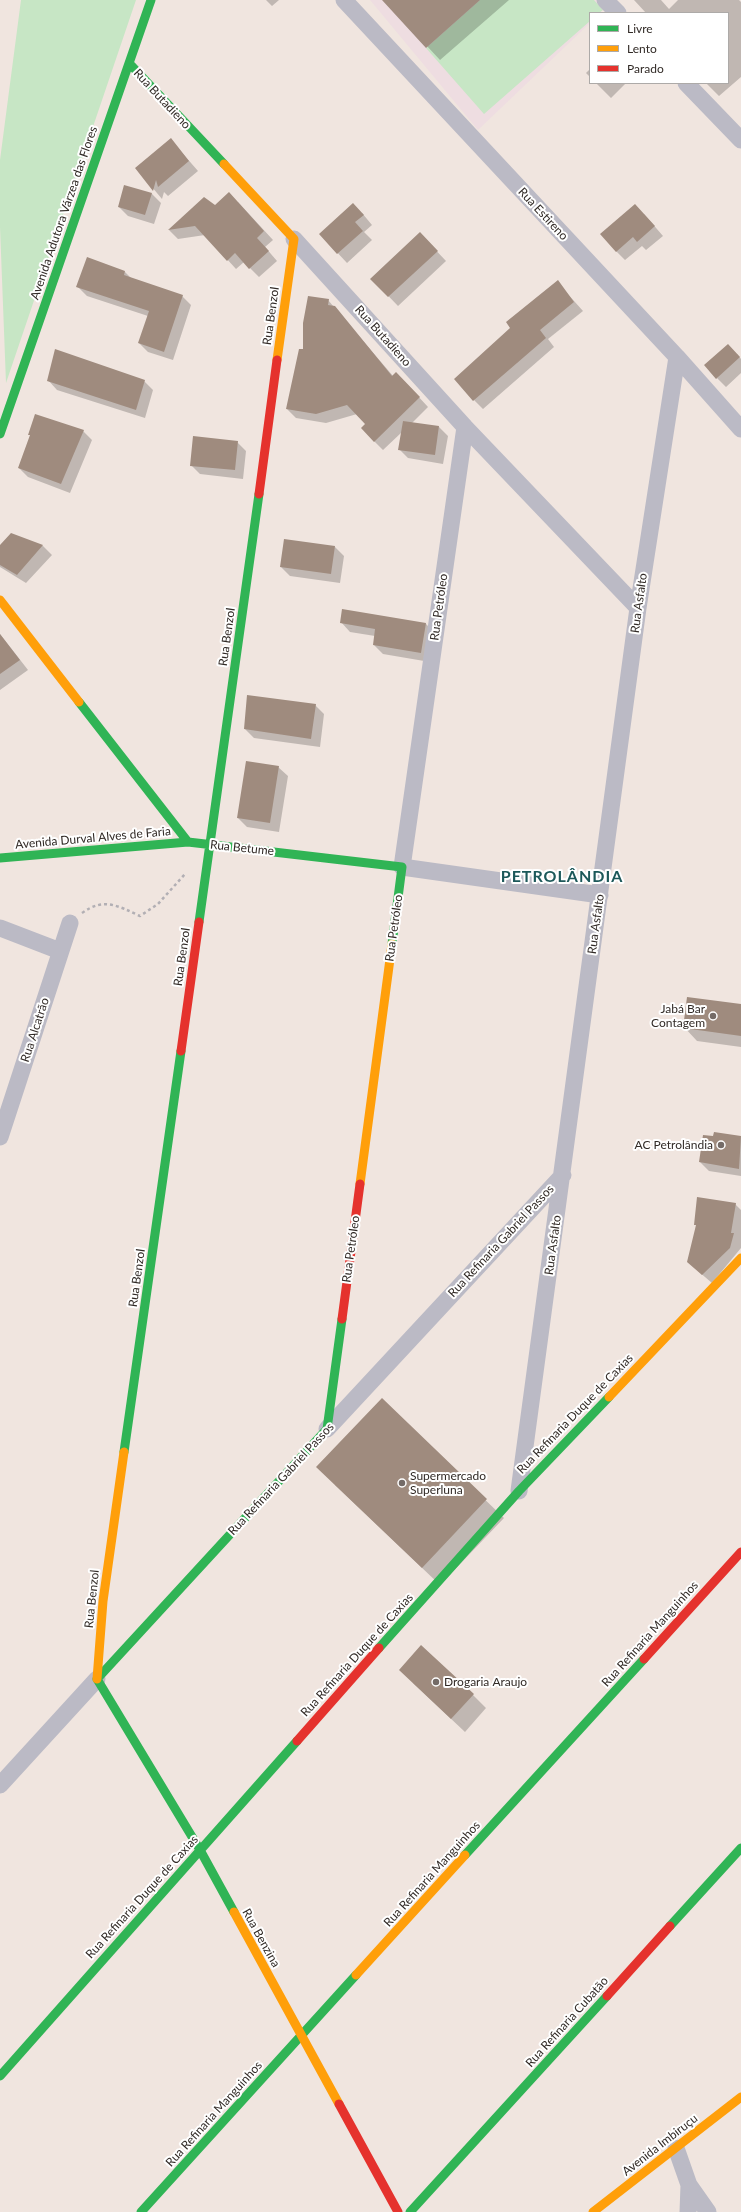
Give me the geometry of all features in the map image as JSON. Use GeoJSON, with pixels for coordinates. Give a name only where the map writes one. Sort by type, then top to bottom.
{"type":"FeatureCollection","features":[{"type":"Feature","properties":{"kind":"street","name":"Avenida Adutora Várzea das Flores"},"geometry":{"type":"LineString","coordinates":[[0,434],[151,0]]}},
{"type":"Feature","properties":{"kind":"street","name":"Rua Estireno"},"geometry":{"type":"LineString","coordinates":[[344,0],[677,357],[741,429]]}},
{"type":"Feature","properties":{"kind":"street"},"geometry":{"type":"LineString","coordinates":[[605,0],[617,12]]}},
{"type":"Feature","properties":{"kind":"street","name":"Rua Butadieno"},"geometry":{"type":"LineString","coordinates":[[129,63],[294,239],[466,427],[638,608]]}},
{"type":"Feature","properties":{"kind":"street"},"geometry":{"type":"LineString","coordinates":[[687,84],[741,140]]}},
{"type":"Feature","properties":{"kind":"street","name":"Rua Benzol"},"geometry":{"type":"LineString","coordinates":[[97,1679],[103,1601],[294,239]]}},
{"type":"Feature","properties":{"kind":"street","name":"Rua Asfalto"},"geometry":{"type":"LineString","coordinates":[[519,1491],[563,1175],[638,608],[677,357]]}},
{"type":"Feature","properties":{"kind":"street","name":"Rua Petróleo"},"geometry":{"type":"LineString","coordinates":[[327,1429],[402,867],[466,427]]}},
{"type":"Feature","properties":{"kind":"street"},"geometry":{"type":"LineString","coordinates":[[0,600],[188,842]]}},
{"type":"Feature","properties":{"kind":"street","name":"Rua Betume"},"geometry":{"type":"LineString","coordinates":[[188,842],[402,867],[600,895]]}},
{"type":"Feature","properties":{"kind":"street","name":"Avenida Durval Alves de Faria"},"geometry":{"type":"LineString","coordinates":[[0,858],[188,842]]}},
{"type":"Feature","properties":{"kind":"street","name":"Rua Alcatrão"},"geometry":{"type":"LineString","coordinates":[[0,1137],[70,923]]}},
{"type":"Feature","properties":{"kind":"street"},"geometry":{"type":"LineString","coordinates":[[0,928],[60,951]]}},
{"type":"Feature","properties":{"kind":"street","name":"Rua Refinaria Gabriel Passos"},"geometry":{"type":"LineString","coordinates":[[0,1784],[563,1175]]}},
{"type":"Feature","properties":{"kind":"street","name":"Rua Refinaria Duque de Caxias"},"geometry":{"type":"LineString","coordinates":[[0,2076],[519,1491],[741,1258]]}},
{"type":"Feature","properties":{"kind":"street","name":"Rua Refinaria Manguinhos"},"geometry":{"type":"LineString","coordinates":[[141,2212],[741,1552]]}},
{"type":"Feature","properties":{"kind":"street","name":"Rua Benzina"},"geometry":{"type":"LineString","coordinates":[[97,1679],[200,1850],[398,2212]]}},
{"type":"Feature","properties":{"kind":"street","name":"Rua Refinaria Cubatão"},"geometry":{"type":"LineString","coordinates":[[410,2212],[741,1848]]}},
{"type":"Feature","properties":{"kind":"street","name":"Avenida Imbiruçu"},"geometry":{"type":"LineString","coordinates":[[593,2212],[741,2096]]}},
{"type":"Feature","properties":{"kind":"street"},"geometry":{"type":"LineString","coordinates":[[676,2148],[689,2185],[708,2212]]}},
{"type":"Feature","properties":{"kind":"street"},"geometry":{"type":"LineString","coordinates":[[688,2212],[689,2185]]}},
{"type":"Feature","properties":{"kind":"path"},"geometry":{"type":"LineString","coordinates":[[70,923],[91,907],[108,903],[140,916],[158,904],[190,869]]}},
{"type":"Feature","properties":{"kind":"shaded area"},"geometry":{"type":"Polygon","coordinates":[[[370,0],[599,0],[606,7],[601,12],[589,12],[589,24],[478,130],[370,0]]]}},
{"type":"Feature","properties":{"kind":"green space"},"geometry":{"type":"Polygon","coordinates":[[[21,0],[136,0],[6,383],[0,227],[0,160],[21,0]]]}},
{"type":"Feature","properties":{"kind":"green space"},"geometry":{"type":"Polygon","coordinates":[[[480,0],[594,0],[603,10],[600,12],[589,12],[589,22],[484,114],[426,48],[480,0]]]}},
{"type":"Feature","properties":{"kind":"building"},"geometry":{"type":"Polygon","coordinates":[[[382,0],[480,0],[426,48],[382,0]]]}},
{"type":"Feature","properties":{"kind":"building"},"geometry":{"type":"Polygon","coordinates":[[[171,138],[189,161],[158,187],[156,180],[153,191],[135,168],[171,138]]]}},
{"type":"Feature","properties":{"kind":"building"},"geometry":{"type":"Polygon","coordinates":[[[124,185],[152,193],[145,215],[118,207],[124,185]]]}},
{"type":"Feature","properties":{"kind":"building"},"geometry":{"type":"Polygon","coordinates":[[[229,192],[264,231],[257,238],[269,251],[249,269],[235,253],[227,261],[195,226],[168,230],[204,197],[215,205],[229,192]]]}},
{"type":"Feature","properties":{"kind":"building"},"geometry":{"type":"Polygon","coordinates":[[[353,203],[364,215],[355,222],[363,231],[337,254],[319,234],[353,203]]]}},
{"type":"Feature","properties":{"kind":"building"},"geometry":{"type":"Polygon","coordinates":[[[635,204],[655,226],[637,242],[633,237],[616,252],[600,234],[635,204]]]}},
{"type":"Feature","properties":{"kind":"building"},"geometry":{"type":"Polygon","coordinates":[[[420,232],[438,251],[388,297],[370,279],[420,232]]]}},
{"type":"Feature","properties":{"kind":"building"},"geometry":{"type":"Polygon","coordinates":[[[87,257],[125,271],[124,275],[183,295],[164,352],[138,343],[149,311],[76,287],[87,257]]]}},
{"type":"Feature","properties":{"kind":"building"},"geometry":{"type":"Polygon","coordinates":[[[558,280],[574,302],[540,330],[546,338],[473,401],[454,379],[510,328],[506,322],[558,280]]]}},
{"type":"Feature","properties":{"kind":"building"},"geometry":{"type":"Polygon","coordinates":[[[308,296],[329,299],[328,305],[335,306],[392,376],[396,372],[420,397],[374,442],[361,428],[365,424],[347,405],[316,414],[286,409],[299,349],[303,349],[303,323],[308,296]]]}},
{"type":"Feature","properties":{"kind":"building"},"geometry":{"type":"Polygon","coordinates":[[[728,344],[740,357],[716,379],[704,365],[728,344]]]}},
{"type":"Feature","properties":{"kind":"building"},"geometry":{"type":"Polygon","coordinates":[[[55,349],[145,380],[136,410],[47,381],[55,349]]]}},
{"type":"Feature","properties":{"kind":"building"},"geometry":{"type":"Polygon","coordinates":[[[35,414],[84,430],[61,484],[18,468],[30,435],[28,435],[35,414]]]}},
{"type":"Feature","properties":{"kind":"building"},"geometry":{"type":"Polygon","coordinates":[[[403,421],[439,426],[435,455],[398,450],[403,421]]]}},
{"type":"Feature","properties":{"kind":"building"},"geometry":{"type":"Polygon","coordinates":[[[193,436],[238,441],[235,470],[190,466],[193,436]]]}},
{"type":"Feature","properties":{"kind":"building"},"geometry":{"type":"Polygon","coordinates":[[[11,533],[43,545],[17,575],[0,565],[0,545],[11,533]]]}},
{"type":"Feature","properties":{"kind":"building"},"geometry":{"type":"Polygon","coordinates":[[[284,539],[335,546],[331,574],[280,567],[284,539]]]}},
{"type":"Feature","properties":{"kind":"building"},"geometry":{"type":"Polygon","coordinates":[[[342,609],[426,623],[421,653],[373,645],[375,629],[340,623],[342,609]]]}},
{"type":"Feature","properties":{"kind":"building"},"geometry":{"type":"Polygon","coordinates":[[[0,634],[20,660],[0,674],[0,634]]]}},
{"type":"Feature","properties":{"kind":"building"},"geometry":{"type":"Polygon","coordinates":[[[247,695],[316,704],[311,739],[244,729],[247,695]]]}},
{"type":"Feature","properties":{"kind":"building"},"geometry":{"type":"Polygon","coordinates":[[[246,761],[279,766],[270,823],[237,818],[246,761]]]}},
{"type":"Feature","properties":{"kind":"building","name":"Jabá Bar Contagem"},"geometry":{"type":"Polygon","coordinates":[[[687,997],[741,1004],[741,1036],[683,1028],[687,997]]]}},
{"type":"Feature","properties":{"kind":"building","name":"AC Petrolândia"},"geometry":{"type":"Polygon","coordinates":[[[714,1132],[741,1136],[739,1169],[699,1162],[703,1135],[713,1136],[714,1132]]]}},
{"type":"Feature","properties":{"kind":"building"},"geometry":{"type":"Polygon","coordinates":[[[697,1197],[736,1203],[731,1233],[734,1233],[730,1248],[702,1275],[687,1262],[696,1225],[694,1225],[697,1197]]]}},
{"type":"Feature","properties":{"kind":"building","name":"Supermercado Superluna"},"geometry":{"type":"Polygon","coordinates":[[[382,1398],[487,1499],[422,1568],[316,1467],[382,1398]]]}},
{"type":"Feature","properties":{"kind":"building","name":"Drogaria Araujo"},"geometry":{"type":"Polygon","coordinates":[[[421,1645],[474,1694],[451,1719],[399,1670],[421,1645]]]}},
{"type":"Feature","properties":{"kind":"traffic: fast"},"geometry":{"type":"LineString","coordinates":[[0,434],[151,0]]}},
{"type":"Feature","properties":{"kind":"traffic: fast"},"geometry":{"type":"LineString","coordinates":[[129,63],[224,164]]}},
{"type":"Feature","properties":{"kind":"traffic: fast"},"geometry":{"type":"LineString","coordinates":[[199,922],[259,494]]}},
{"type":"Feature","properties":{"kind":"traffic: fast"},"geometry":{"type":"LineString","coordinates":[[79,702],[188,842]]}},
{"type":"Feature","properties":{"kind":"traffic: fast"},"geometry":{"type":"LineString","coordinates":[[0,858],[188,842],[402,867],[392,944]]}},
{"type":"Feature","properties":{"kind":"traffic: fast"},"geometry":{"type":"LineString","coordinates":[[124,1452],[181,1051]]}},
{"type":"Feature","properties":{"kind":"traffic: fast"},"geometry":{"type":"LineString","coordinates":[[97,1679],[327,1429],[342,1319]]}},
{"type":"Feature","properties":{"kind":"traffic: fast"},"geometry":{"type":"LineString","coordinates":[[379,1648],[519,1491],[609,1397]]}},
{"type":"Feature","properties":{"kind":"traffic: fast"},"geometry":{"type":"LineString","coordinates":[[465,1855],[644,1659]]}},
{"type":"Feature","properties":{"kind":"traffic: fast"},"geometry":{"type":"LineString","coordinates":[[97,1679],[200,1850],[234,1912]]}},
{"type":"Feature","properties":{"kind":"traffic: fast"},"geometry":{"type":"LineString","coordinates":[[0,2076],[297,1741]]}},
{"type":"Feature","properties":{"kind":"traffic: fast"},"geometry":{"type":"LineString","coordinates":[[670,1926],[741,1848]]}},
{"type":"Feature","properties":{"kind":"traffic: fast"},"geometry":{"type":"LineString","coordinates":[[141,2212],[356,1975]]}},
{"type":"Feature","properties":{"kind":"traffic: fast"},"geometry":{"type":"LineString","coordinates":[[410,2212],[607,1996]]}},
{"type":"Feature","properties":{"kind":"traffic: slow"},"geometry":{"type":"LineString","coordinates":[[224,164],[294,239],[277,360]]}},
{"type":"Feature","properties":{"kind":"traffic: slow"},"geometry":{"type":"LineString","coordinates":[[0,600],[79,702]]}},
{"type":"Feature","properties":{"kind":"traffic: slow"},"geometry":{"type":"LineString","coordinates":[[360,1184],[392,944]]}},
{"type":"Feature","properties":{"kind":"traffic: slow"},"geometry":{"type":"LineString","coordinates":[[609,1397],[741,1258]]}},
{"type":"Feature","properties":{"kind":"traffic: slow"},"geometry":{"type":"LineString","coordinates":[[97,1679],[103,1601],[124,1452]]}},
{"type":"Feature","properties":{"kind":"traffic: slow"},"geometry":{"type":"LineString","coordinates":[[356,1975],[465,1855]]}},
{"type":"Feature","properties":{"kind":"traffic: slow"},"geometry":{"type":"LineString","coordinates":[[234,1912],[339,2104]]}},
{"type":"Feature","properties":{"kind":"traffic: slow"},"geometry":{"type":"LineString","coordinates":[[593,2212],[741,2097]]}},
{"type":"Feature","properties":{"kind":"traffic: jam"},"geometry":{"type":"LineString","coordinates":[[259,494],[277,360]]}},
{"type":"Feature","properties":{"kind":"traffic: jam"},"geometry":{"type":"LineString","coordinates":[[181,1051],[199,922]]}},
{"type":"Feature","properties":{"kind":"traffic: jam"},"geometry":{"type":"LineString","coordinates":[[342,1319],[360,1184]]}},
{"type":"Feature","properties":{"kind":"traffic: jam"},"geometry":{"type":"LineString","coordinates":[[644,1659],[741,1552]]}},
{"type":"Feature","properties":{"kind":"traffic: jam"},"geometry":{"type":"LineString","coordinates":[[297,1741],[379,1648]]}},
{"type":"Feature","properties":{"kind":"traffic: jam"},"geometry":{"type":"LineString","coordinates":[[607,1996],[670,1926]]}},
{"type":"Feature","properties":{"kind":"traffic: jam"},"geometry":{"type":"LineString","coordinates":[[339,2104],[398,2212]]}},
{"type":"Feature","properties":{"kind":"place","name":"Jabá Bar Contagem"},"geometry":{"type":"Point","coordinates":[713,1016]}},
{"type":"Feature","properties":{"kind":"place","name":"AC Petrolândia"},"geometry":{"type":"Point","coordinates":[721,1145]}},
{"type":"Feature","properties":{"kind":"place","name":"Supermercado Superluna"},"geometry":{"type":"Point","coordinates":[402,1483]}},
{"type":"Feature","properties":{"kind":"place","name":"Drogaria Araujo"},"geometry":{"type":"Point","coordinates":[436,1682]}},
{"type":"Feature","properties":{"kind":"district","name":"PETROLÂNDIA"},"geometry":{"type":"Point","coordinates":[562,877]}}]}
